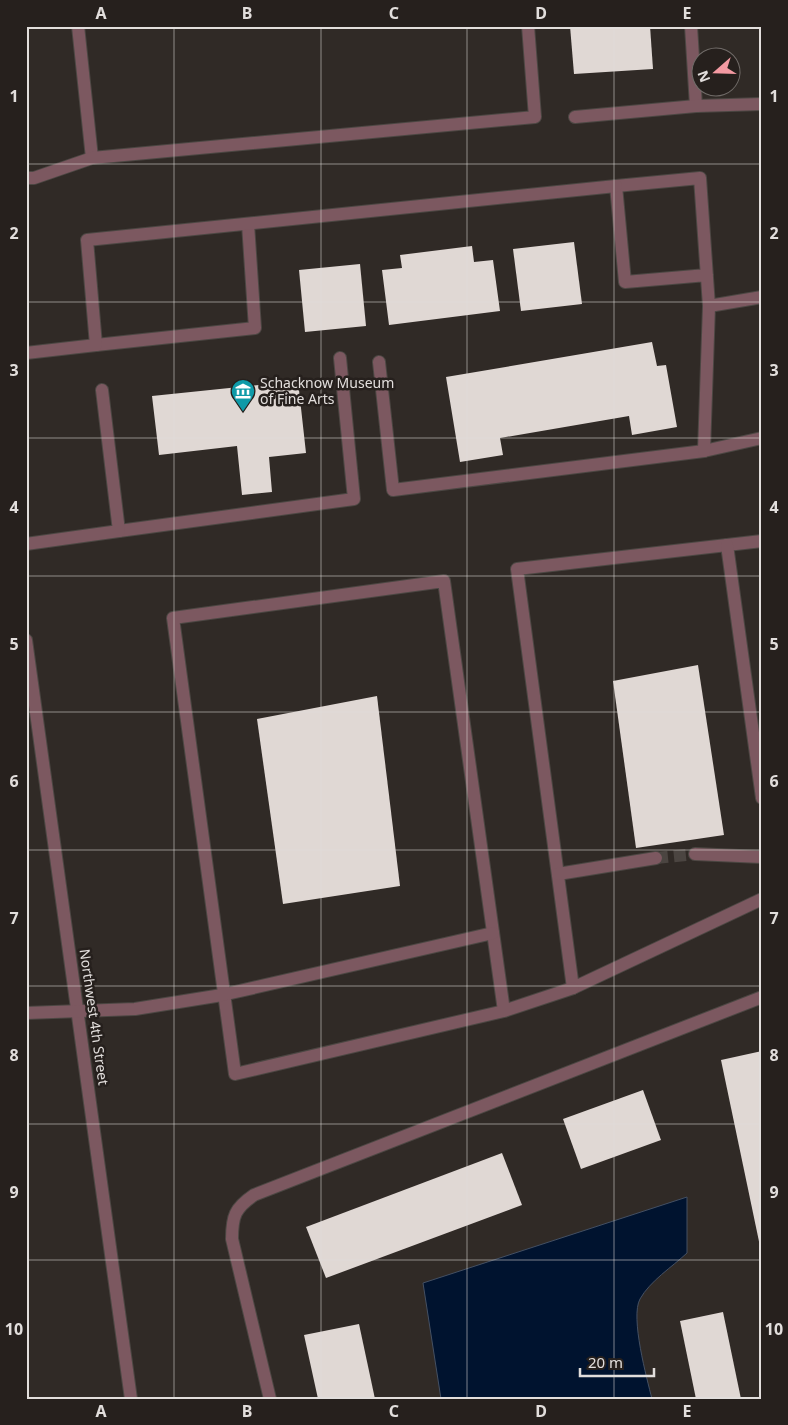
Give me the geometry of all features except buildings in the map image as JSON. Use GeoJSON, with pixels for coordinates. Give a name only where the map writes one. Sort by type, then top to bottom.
{"type":"FeatureCollection","features":[{"type":"Feature","properties":{"kind":"street"},"geometry":{"type":"LineString","coordinates":[[78,26],[92,158]]}},
{"type":"Feature","properties":{"kind":"street"},"geometry":{"type":"LineString","coordinates":[[26,178],[34,178],[92,158],[535,117],[528,26]]}},
{"type":"Feature","properties":{"kind":"street"},"geometry":{"type":"LineString","coordinates":[[691,26],[696,106]]}},
{"type":"Feature","properties":{"kind":"street"},"geometry":{"type":"LineString","coordinates":[[575,117],[696,106],[762,104]]}},
{"type":"Feature","properties":{"kind":"street"},"geometry":{"type":"LineString","coordinates":[[96,345],[87,240],[700,178],[709,306],[704,451]]}},
{"type":"Feature","properties":{"kind":"street"},"geometry":{"type":"LineString","coordinates":[[616,186],[625,282],[707,275]]}},
{"type":"Feature","properties":{"kind":"street"},"geometry":{"type":"LineString","coordinates":[[26,353],[256,328],[248,224]]}},
{"type":"Feature","properties":{"kind":"street"},"geometry":{"type":"LineString","coordinates":[[709,306],[762,296]]}},
{"type":"Feature","properties":{"kind":"street"},"geometry":{"type":"LineString","coordinates":[[26,544],[354,499],[340,358]]}},
{"type":"Feature","properties":{"kind":"street"},"geometry":{"type":"LineString","coordinates":[[379,362],[393,490],[704,451],[762,438]]}},
{"type":"Feature","properties":{"kind":"street"},"geometry":{"type":"LineString","coordinates":[[102,390],[119,530]]}},
{"type":"Feature","properties":{"kind":"street"},"geometry":{"type":"LineString","coordinates":[[573,988],[517,569],[762,541]]}},
{"type":"Feature","properties":{"kind":"street"},"geometry":{"type":"LineString","coordinates":[[727,545],[762,798]]}},
{"type":"Feature","properties":{"kind":"street"},"geometry":{"type":"LineString","coordinates":[[504,1011],[444,581],[173,618],[234,1074],[504,1011],[573,988],[762,898]]}},
{"type":"Feature","properties":{"kind":"street","name":"Northwest 4th Street"},"geometry":{"type":"LineString","coordinates":[[26,640],[131,1399]]}},
{"type":"Feature","properties":{"kind":"street"},"geometry":{"type":"LineString","coordinates":[[695,854],[762,856]]}},
{"type":"Feature","properties":{"kind":"street"},"geometry":{"type":"LineString","coordinates":[[558,874],[656,858]]}},
{"type":"Feature","properties":{"kind":"street"},"geometry":{"type":"LineString","coordinates":[[26,1013],[136,1009],[222,995],[493,933]]}},
{"type":"Feature","properties":{"kind":"street"},"geometry":{"type":"LineString","coordinates":[[270,1399],[232,1239],[232,1222],[240,1205],[254,1195],[762,997]]}},
{"type":"Feature","properties":{"kind":"water"},"geometry":{"type":"Polygon","coordinates":[[[687,1197],[687,1253],[649,1286],[640,1299],[637,1308],[640,1348],[652,1399],[441,1399],[423,1283],[687,1197]]]}},
{"type":"Feature","properties":{"kind":"tunnel"},"geometry":{"type":"LineString","coordinates":[[656,858],[695,854]]}},
{"type":"Feature","properties":{"kind":"place","name":"Schacknow Museum of Fine Arts"},"geometry":{"type":"Point","coordinates":[243,412]}}]}
